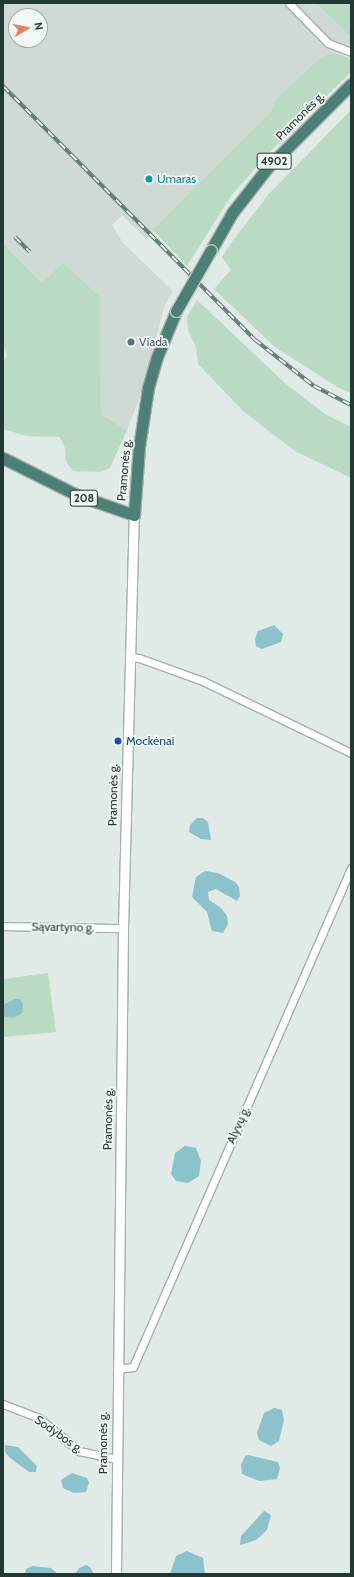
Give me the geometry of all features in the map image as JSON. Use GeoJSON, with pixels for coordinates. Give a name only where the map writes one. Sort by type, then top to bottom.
{"type":"FeatureCollection","features":[{"type":"Feature","properties":{"kind":"highway","name":"Pramonės g."},"geometry":{"type":"LineString","coordinates":[[134,515],[138,447],[148,388],[157,357],[176,311],[232,213],[268,167],[351,84]]}},
{"type":"Feature","properties":{"kind":"highway","name":"208"},"geometry":{"type":"LineString","coordinates":[[3,458],[90,501],[134,515]]}},
{"type":"Feature","properties":{"kind":"main road","name":"Pramonės g."},"geometry":{"type":"LineString","coordinates":[[116,1574],[116,1459],[123,928],[129,657],[134,515]]}},
{"type":"Feature","properties":{"kind":"street"},"geometry":{"type":"LineString","coordinates":[[289,3],[328,43],[351,52]]}},
{"type":"Feature","properties":{"kind":"street"},"geometry":{"type":"LineString","coordinates":[[129,657],[139,658],[203,681],[351,753]]}},
{"type":"Feature","properties":{"kind":"street","name":"Alyvų g."},"geometry":{"type":"LineString","coordinates":[[117,1369],[133,1367],[351,868]]}},
{"type":"Feature","properties":{"kind":"street","name":"Sąvartyno g."},"geometry":{"type":"LineString","coordinates":[[3,926],[123,928]]}},
{"type":"Feature","properties":{"kind":"street","name":"Sodybos g."},"geometry":{"type":"LineString","coordinates":[[3,1404],[39,1418],[79,1451],[116,1459]]}},
{"type":"Feature","properties":{"kind":"shaded area"},"geometry":{"type":"Polygon","coordinates":[[[3,3],[316,3],[351,37],[351,46],[343,54],[333,53],[276,99],[270,113],[146,239],[122,215],[112,225],[123,243],[173,291],[165,305],[139,400],[127,430],[101,414],[100,297],[42,283],[3,243],[3,3]]]}},
{"type":"Feature","properties":{"kind":"green space"},"geometry":{"type":"Polygon","coordinates":[[[316,3],[351,3],[351,37],[316,3]]]}},
{"type":"Feature","properties":{"kind":"green space"},"geometry":{"type":"Polygon","coordinates":[[[333,53],[348,57],[351,60],[351,72],[266,156],[231,196],[187,266],[153,230],[270,113],[276,99],[319,59],[333,53]]]}},
{"type":"Feature","properties":{"kind":"green space"},"geometry":{"type":"Polygon","coordinates":[[[351,110],[351,393],[339,388],[275,347],[214,289],[231,270],[222,257],[231,243],[268,195],[351,110]]]}},
{"type":"Feature","properties":{"kind":"green space"},"geometry":{"type":"Polygon","coordinates":[[[3,243],[42,283],[63,263],[100,297],[101,414],[127,430],[110,468],[100,472],[73,471],[66,462],[65,448],[60,437],[27,436],[3,429],[3,362],[7,356],[3,344],[3,243]]]}},
{"type":"Feature","properties":{"kind":"green space"},"geometry":{"type":"Polygon","coordinates":[[[197,300],[286,384],[325,414],[351,427],[351,478],[295,451],[243,411],[198,364],[196,347],[188,330],[187,317],[197,300]]]}},
{"type":"Feature","properties":{"kind":"green space"},"geometry":{"type":"Polygon","coordinates":[[[48,973],[56,1032],[3,1037],[3,979],[48,973]]]}},
{"type":"Feature","properties":{"kind":"water"},"geometry":{"type":"Polygon","coordinates":[[[274,625],[283,634],[281,642],[262,649],[256,646],[255,639],[258,631],[274,625]]]}},
{"type":"Feature","properties":{"kind":"water"},"geometry":{"type":"Polygon","coordinates":[[[197,818],[203,818],[208,822],[211,840],[201,839],[189,832],[190,825],[197,818]]]}},
{"type":"Feature","properties":{"kind":"water"},"geometry":{"type":"Polygon","coordinates":[[[205,871],[218,873],[235,882],[239,887],[240,896],[237,901],[216,889],[208,892],[209,900],[221,908],[227,916],[228,924],[223,933],[212,931],[207,912],[192,897],[196,877],[205,871]]]}},
{"type":"Feature","properties":{"kind":"water"},"geometry":{"type":"Polygon","coordinates":[[[15,999],[20,999],[23,1004],[22,1013],[13,1018],[3,1016],[3,1005],[15,999]]]}},
{"type":"Feature","properties":{"kind":"water"},"geometry":{"type":"Polygon","coordinates":[[[185,1146],[196,1148],[201,1161],[199,1176],[188,1183],[176,1181],[171,1174],[175,1153],[185,1146]]]}},
{"type":"Feature","properties":{"kind":"water"},"geometry":{"type":"Polygon","coordinates":[[[274,1408],[282,1410],[284,1420],[279,1441],[271,1446],[259,1440],[257,1433],[264,1413],[274,1408]]]}},
{"type":"Feature","properties":{"kind":"water"},"geometry":{"type":"Polygon","coordinates":[[[5,1445],[18,1447],[37,1466],[36,1472],[29,1472],[10,1458],[5,1452],[5,1445]]]}},
{"type":"Feature","properties":{"kind":"water"},"geometry":{"type":"Polygon","coordinates":[[[248,1455],[278,1462],[280,1468],[277,1479],[259,1481],[242,1474],[241,1465],[245,1456],[248,1455]]]}},
{"type":"Feature","properties":{"kind":"water"},"geometry":{"type":"Polygon","coordinates":[[[72,1473],[87,1478],[89,1483],[86,1492],[74,1493],[63,1488],[61,1480],[72,1473]]]}},
{"type":"Feature","properties":{"kind":"water"},"geometry":{"type":"Polygon","coordinates":[[[264,1511],[271,1515],[267,1530],[256,1540],[240,1545],[241,1536],[264,1511]]]}},
{"type":"Feature","properties":{"kind":"water"},"geometry":{"type":"Polygon","coordinates":[[[187,1551],[203,1558],[205,1574],[170,1574],[176,1556],[187,1551]]]}},
{"type":"Feature","properties":{"kind":"water"},"geometry":{"type":"Polygon","coordinates":[[[86,1565],[90,1567],[94,1574],[75,1574],[79,1568],[86,1565]]]}},
{"type":"Feature","properties":{"kind":"water"},"geometry":{"type":"Polygon","coordinates":[[[32,1566],[51,1568],[58,1574],[25,1574],[26,1569],[32,1566]]]}},
{"type":"Feature","properties":{"kind":"railway"},"geometry":{"type":"LineString","coordinates":[[3,86],[254,339],[314,386],[351,405]]}},
{"type":"Feature","properties":{"kind":"railway"},"geometry":{"type":"LineString","coordinates":[[15,237],[30,252]]}},
{"type":"Feature","properties":{"kind":"place","name":"Umaras"},"geometry":{"type":"Point","coordinates":[149,179]}},
{"type":"Feature","properties":{"kind":"place","name":"Viada"},"geometry":{"type":"Point","coordinates":[131,342]}},
{"type":"Feature","properties":{"kind":"place","name":"Mockėnai"},"geometry":{"type":"Point","coordinates":[118,741]}}]}
